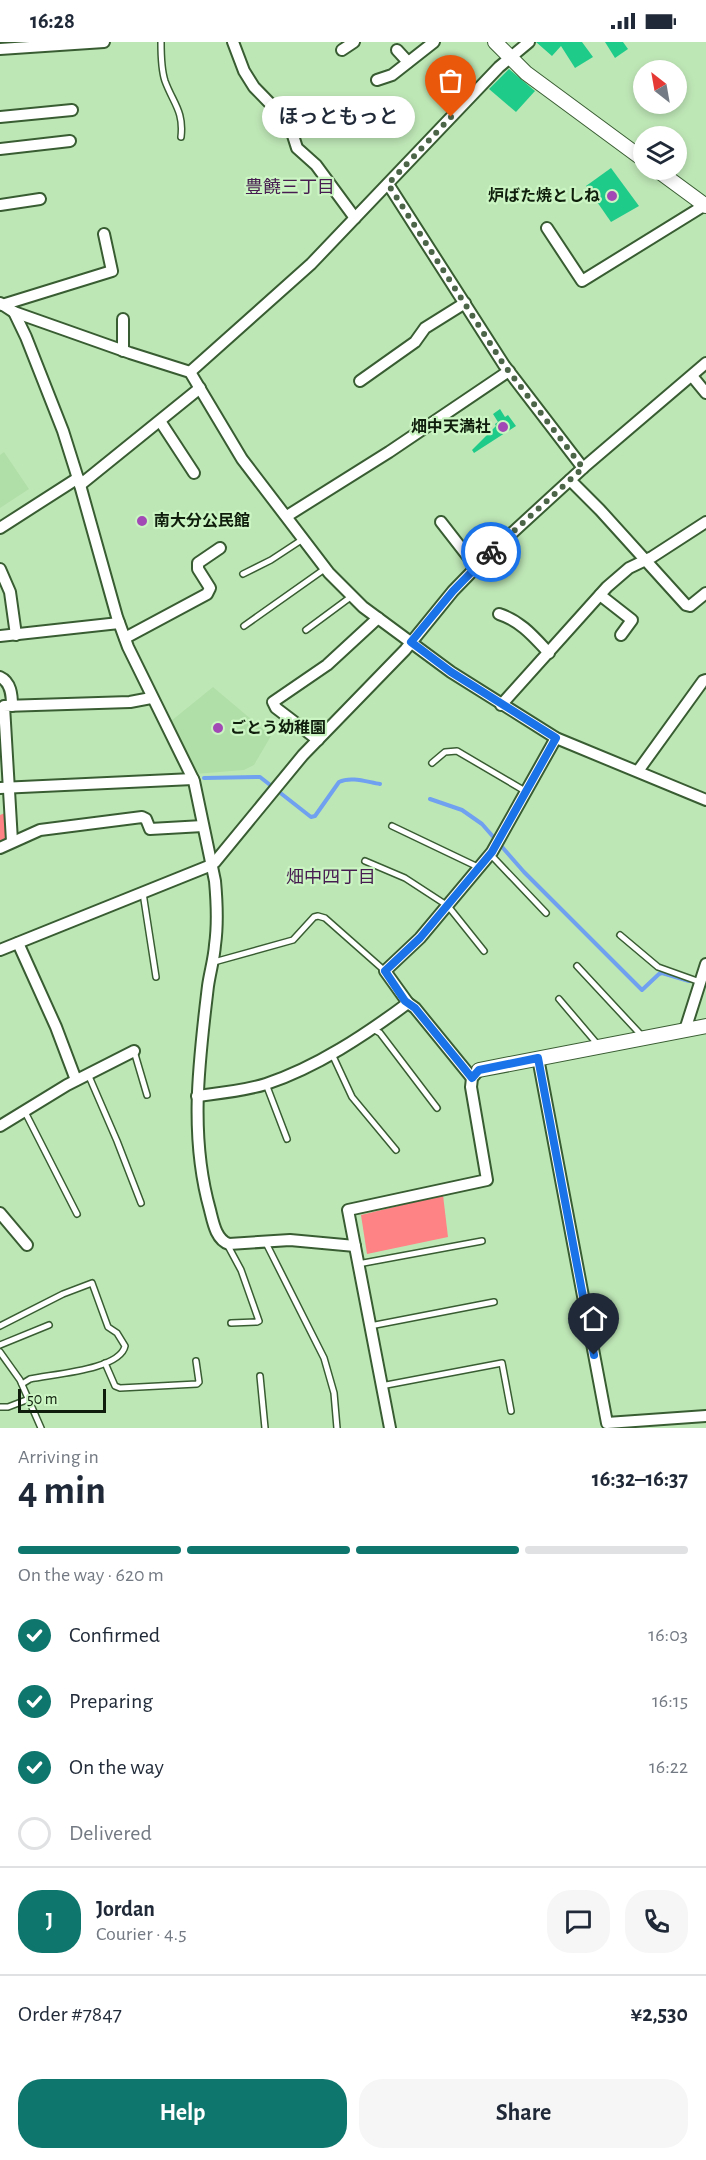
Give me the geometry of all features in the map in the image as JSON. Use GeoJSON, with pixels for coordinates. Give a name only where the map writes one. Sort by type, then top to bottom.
{"type":"FeatureCollection","features":[{"type":"Feature","properties":{"kind":"street"},"geometry":{"type":"LineString","coordinates":[[0,49],[104,42]]}},
{"type":"Feature","properties":{"kind":"street"},"geometry":{"type":"LineString","coordinates":[[233,42],[244,71],[254,87],[289,123],[297,148],[316,165],[355,219]]}},
{"type":"Feature","properties":{"kind":"street"},"geometry":{"type":"LineString","coordinates":[[342,50],[354,42]]}},
{"type":"Feature","properties":{"kind":"street"},"geometry":{"type":"LineString","coordinates":[[377,80],[392,75],[434,42]]}},
{"type":"Feature","properties":{"kind":"street"},"geometry":{"type":"LineString","coordinates":[[495,42],[526,73],[633,152]]}},
{"type":"Feature","properties":{"kind":"street"},"geometry":{"type":"LineString","coordinates":[[190,372],[310,264],[509,58],[529,42]]}},
{"type":"Feature","properties":{"kind":"street"},"geometry":{"type":"LineString","coordinates":[[397,50],[408,62]]}},
{"type":"Feature","properties":{"kind":"street"},"geometry":{"type":"LineString","coordinates":[[0,117],[72,110]]}},
{"type":"Feature","properties":{"kind":"street"},"geometry":{"type":"LineString","coordinates":[[0,149],[70,141]]}},
{"type":"Feature","properties":{"kind":"street"},"geometry":{"type":"LineString","coordinates":[[548,228],[582,281],[706,206],[671,180]]}},
{"type":"Feature","properties":{"kind":"street"},"geometry":{"type":"LineString","coordinates":[[388,184],[509,371],[583,468]]}},
{"type":"Feature","properties":{"kind":"street"},"geometry":{"type":"LineString","coordinates":[[0,206],[40,199]]}},
{"type":"Feature","properties":{"kind":"street"},"geometry":{"type":"LineString","coordinates":[[1,304],[112,271],[104,234]]}},
{"type":"Feature","properties":{"kind":"street"},"geometry":{"type":"LineString","coordinates":[[360,381],[415,342],[425,328],[465,303]]}},
{"type":"Feature","properties":{"kind":"street"},"geometry":{"type":"LineString","coordinates":[[1,304],[14,312],[190,372],[242,459],[326,568],[352,596],[378,618],[451,672],[556,738],[706,800]]}},
{"type":"Feature","properties":{"kind":"street"},"geometry":{"type":"LineString","coordinates":[[14,312],[63,431],[119,623],[151,698],[167,724],[193,779],[212,864],[217,915],[200,1053],[197,1135],[203,1184],[217,1234],[227,1244],[290,1240],[355,1246]]}},
{"type":"Feature","properties":{"kind":"street"},"geometry":{"type":"LineString","coordinates":[[123,319],[123,351]]}},
{"type":"Feature","properties":{"kind":"street"},"geometry":{"type":"LineString","coordinates":[[0,950],[212,864],[318,740],[411,642],[476,567],[583,468],[706,363]]}},
{"type":"Feature","properties":{"kind":"street"},"geometry":{"type":"LineString","coordinates":[[287,516],[389,452],[509,371]]}},
{"type":"Feature","properties":{"kind":"street"},"geometry":{"type":"LineString","coordinates":[[692,376],[706,393]]}},
{"type":"Feature","properties":{"kind":"street"},"geometry":{"type":"LineString","coordinates":[[0,528],[79,482],[200,388]]}},
{"type":"Feature","properties":{"kind":"street"},"geometry":{"type":"LineString","coordinates":[[160,421],[194,473]]}},
{"type":"Feature","properties":{"kind":"street"},"geometry":{"type":"LineString","coordinates":[[570,480],[686,605],[690,606],[706,593]]}},
{"type":"Feature","properties":{"kind":"street"},"geometry":{"type":"LineString","coordinates":[[441,522],[476,567]]}},
{"type":"Feature","properties":{"kind":"street"},"geometry":{"type":"LineString","coordinates":[[501,705],[600,595],[629,568],[706,522]]}},
{"type":"Feature","properties":{"kind":"street"},"geometry":{"type":"LineString","coordinates":[[125,638],[207,594],[210,588],[198,569],[198,563],[220,548]]}},
{"type":"Feature","properties":{"kind":"street"},"geometry":{"type":"LineString","coordinates":[[0,569],[10,592],[16,635]]}},
{"type":"Feature","properties":{"kind":"street"},"geometry":{"type":"LineString","coordinates":[[600,595],[632,620],[621,635]]}},
{"type":"Feature","properties":{"kind":"street"},"geometry":{"type":"LineString","coordinates":[[500,614],[513,618],[526,628],[549,653]]}},
{"type":"Feature","properties":{"kind":"street"},"geometry":{"type":"LineString","coordinates":[[318,740],[276,708],[273,702],[327,665],[378,618]]}},
{"type":"Feature","properties":{"kind":"street"},"geometry":{"type":"LineString","coordinates":[[0,636],[119,623]]}},
{"type":"Feature","properties":{"kind":"street"},"geometry":{"type":"LineString","coordinates":[[0,677],[6,680],[11,690],[12,706]]}},
{"type":"Feature","properties":{"kind":"street"},"geometry":{"type":"LineString","coordinates":[[638,771],[703,681],[706,680]]}},
{"type":"Feature","properties":{"kind":"street"},"geometry":{"type":"LineString","coordinates":[[12,841],[4,788],[4,706],[130,702],[151,698]]}},
{"type":"Feature","properties":{"kind":"street"},"geometry":{"type":"LineString","coordinates":[[476,1074],[408,1003],[385,971],[420,938],[490,855],[556,738]]}},
{"type":"Feature","properties":{"kind":"street"},"geometry":{"type":"LineString","coordinates":[[4,788],[193,779]]}},
{"type":"Feature","properties":{"kind":"street"},"geometry":{"type":"LineString","coordinates":[[0,848],[40,830],[142,817],[146,819],[150,830],[203,826]]}},
{"type":"Feature","properties":{"kind":"street"},"geometry":{"type":"LineString","coordinates":[[18,943],[56,1026],[76,1080]]}},
{"type":"Feature","properties":{"kind":"street"},"geometry":{"type":"LineString","coordinates":[[684,1030],[706,964]]}},
{"type":"Feature","properties":{"kind":"street"},"geometry":{"type":"LineString","coordinates":[[197,1096],[266,1083],[332,1053],[373,1029],[408,1003]]}},
{"type":"Feature","properties":{"kind":"street"},"geometry":{"type":"LineString","coordinates":[[476,1074],[538,1058],[706,1026]]}},
{"type":"Feature","properties":{"kind":"street"},"geometry":{"type":"LineString","coordinates":[[0,1126],[76,1080],[135,1051]]}},
{"type":"Feature","properties":{"kind":"street"},"geometry":{"type":"LineString","coordinates":[[538,1058],[607,1423],[706,1416]]}},
{"type":"Feature","properties":{"kind":"street"},"geometry":{"type":"LineString","coordinates":[[390,1428],[348,1210],[487,1180],[471,1087],[476,1074]]}},
{"type":"Feature","properties":{"kind":"street"},"geometry":{"type":"LineString","coordinates":[[0,1213],[27,1245]]}},
{"type":"Feature","properties":{"kind":"lane"},"geometry":{"type":"LineString","coordinates":[[161,42],[165,81],[183,122],[181,137]]}},
{"type":"Feature","properties":{"kind":"lane"},"geometry":{"type":"LineString","coordinates":[[243,574],[271,560],[304,538]]}},
{"type":"Feature","properties":{"kind":"lane"},"geometry":{"type":"LineString","coordinates":[[244,626],[326,568]]}},
{"type":"Feature","properties":{"kind":"lane"},"geometry":{"type":"LineString","coordinates":[[306,630],[352,596]]}},
{"type":"Feature","properties":{"kind":"lane"},"geometry":{"type":"LineString","coordinates":[[432,763],[445,752],[457,751],[527,792]]}},
{"type":"Feature","properties":{"kind":"lane"},"geometry":{"type":"LineString","coordinates":[[392,826],[480,868]]}},
{"type":"Feature","properties":{"kind":"lane"},"geometry":{"type":"LineString","coordinates":[[490,855],[546,913]]}},
{"type":"Feature","properties":{"kind":"lane"},"geometry":{"type":"LineString","coordinates":[[365,861],[405,878],[448,906],[484,951]]}},
{"type":"Feature","properties":{"kind":"lane"},"geometry":{"type":"LineString","coordinates":[[143,892],[156,977]]}},
{"type":"Feature","properties":{"kind":"lane"},"geometry":{"type":"LineString","coordinates":[[212,962],[293,940],[314,917],[318,916],[334,926],[385,971]]}},
{"type":"Feature","properties":{"kind":"lane"},"geometry":{"type":"LineString","coordinates":[[620,935],[658,967],[700,982]]}},
{"type":"Feature","properties":{"kind":"lane"},"geometry":{"type":"LineString","coordinates":[[577,966],[644,1038]]}},
{"type":"Feature","properties":{"kind":"lane"},"geometry":{"type":"LineString","coordinates":[[559,999],[599,1047]]}},
{"type":"Feature","properties":{"kind":"lane"},"geometry":{"type":"LineString","coordinates":[[373,1029],[380,1033],[437,1108]]}},
{"type":"Feature","properties":{"kind":"lane"},"geometry":{"type":"LineString","coordinates":[[135,1051],[147,1095]]}},
{"type":"Feature","properties":{"kind":"lane"},"geometry":{"type":"LineString","coordinates":[[332,1053],[352,1097],[396,1150]]}},
{"type":"Feature","properties":{"kind":"lane"},"geometry":{"type":"LineString","coordinates":[[88,1074],[141,1203]]}},
{"type":"Feature","properties":{"kind":"lane"},"geometry":{"type":"LineString","coordinates":[[266,1083],[287,1139]]}},
{"type":"Feature","properties":{"kind":"lane"},"geometry":{"type":"LineString","coordinates":[[25,1112],[76,1214]]}},
{"type":"Feature","properties":{"kind":"lane"},"geometry":{"type":"LineString","coordinates":[[265,1241],[324,1358],[334,1393],[337,1428]]}},
{"type":"Feature","properties":{"kind":"lane"},"geometry":{"type":"LineString","coordinates":[[358,1264],[482,1241]]}},
{"type":"Feature","properties":{"kind":"lane"},"geometry":{"type":"LineString","coordinates":[[227,1244],[241,1270],[259,1321],[231,1323]]}},
{"type":"Feature","properties":{"kind":"lane"},"geometry":{"type":"LineString","coordinates":[[0,1326],[63,1294],[92,1283],[108,1327],[117,1333],[125,1346],[119,1357],[105,1363],[36,1378],[22,1384]]}},
{"type":"Feature","properties":{"kind":"lane"},"geometry":{"type":"LineString","coordinates":[[370,1326],[494,1302]]}},
{"type":"Feature","properties":{"kind":"lane"},"geometry":{"type":"LineString","coordinates":[[0,1345],[49,1325]]}},
{"type":"Feature","properties":{"kind":"lane"},"geometry":{"type":"LineString","coordinates":[[0,1352],[22,1384],[41,1428]]}},
{"type":"Feature","properties":{"kind":"lane"},"geometry":{"type":"LineString","coordinates":[[105,1363],[115,1386],[120,1388],[197,1384],[199,1382],[196,1361]]}},
{"type":"Feature","properties":{"kind":"lane"},"geometry":{"type":"LineString","coordinates":[[381,1386],[502,1363],[511,1411]]}},
{"type":"Feature","properties":{"kind":"lane"},"geometry":{"type":"LineString","coordinates":[[260,1376],[265,1428]]}},
{"type":"Feature","properties":{"kind":"lane"},"geometry":{"type":"LineString","coordinates":[[0,1407],[8,1407],[29,1399]]}},
{"type":"Feature","properties":{"kind":"shaded area"},"geometry":{"type":"Polygon","coordinates":[[[4,452],[29,489],[0,508],[0,455],[4,452]]]}},
{"type":"Feature","properties":{"kind":"shaded area","name":"ごとう幼稚園"},"geometry":{"type":"Polygon","coordinates":[[[213,687],[271,736],[254,765],[244,770],[195,774],[171,721],[213,687]]]}},
{"type":"Feature","properties":{"kind":"shaded area"},"geometry":{"type":"Polygon","coordinates":[[[5,813],[6,838],[0,841],[0,815],[5,813]]]}},
{"type":"Feature","properties":{"kind":"shaded area"},"geometry":{"type":"Polygon","coordinates":[[[443,1195],[448,1237],[367,1254],[361,1215],[443,1195]]]}},
{"type":"Feature","properties":{"kind":"building"},"geometry":{"type":"Polygon","coordinates":[[[536,42],[582,42],[593,57],[575,68],[561,46],[552,56],[536,42]]]}},
{"type":"Feature","properties":{"kind":"building"},"geometry":{"type":"Polygon","coordinates":[[[605,42],[623,42],[628,49],[615,58],[605,42]]]}},
{"type":"Feature","properties":{"kind":"building"},"geometry":{"type":"Polygon","coordinates":[[[509,69],[535,91],[516,112],[489,89],[509,69]]]}},
{"type":"Feature","properties":{"kind":"building","name":"炉ばた焼としね"},"geometry":{"type":"Polygon","coordinates":[[[611,168],[639,206],[611,222],[586,186],[611,168]]]}},
{"type":"Feature","properties":{"kind":"building"},"geometry":{"type":"Polygon","coordinates":[[[500,409],[505,417],[508,415],[516,426],[474,453],[472,450],[496,426],[498,422],[493,414],[500,409]]]}},
{"type":"Feature","properties":{"kind":"waterway"},"geometry":{"type":"LineString","coordinates":[[204,778],[260,777],[311,817],[315,816],[339,782],[354,779],[380,784]]}},
{"type":"Feature","properties":{"kind":"waterway"},"geometry":{"type":"LineString","coordinates":[[430,799],[462,810],[482,824],[524,872],[642,990],[662,973],[689,981]]}},
{"type":"Feature","properties":{"kind":"way so far"},"geometry":{"type":"LineString","coordinates":[[451,117],[388,184],[504,365],[583,468],[491,552]]}},
{"type":"Feature","properties":{"kind":"place","name":"ほっともっと"},"geometry":{"type":"Point","coordinates":[451,117]}},
{"type":"Feature","properties":{"kind":"place","name":"炉ばた焼としね"},"geometry":{"type":"Point","coordinates":[612,196]}},
{"type":"Feature","properties":{"kind":"place","name":"畑中天満社"},"geometry":{"type":"Point","coordinates":[503,427]}},
{"type":"Feature","properties":{"kind":"place","name":"南大分公民館"},"geometry":{"type":"Point","coordinates":[142,521]}},
{"type":"Feature","properties":{"kind":"place","name":"ごとう幼稚園"},"geometry":{"type":"Point","coordinates":[218,728]}},
{"type":"Feature","properties":{"kind":"district","name":"豊饒三丁目"},"geometry":{"type":"Point","coordinates":[290,188]}},
{"type":"Feature","properties":{"kind":"district","name":"畑中四丁目"},"geometry":{"type":"Point","coordinates":[331,878]}},
{"type":"Feature","properties":{"kind":"route"},"geometry":{"type":"LineString","coordinates":[[491,552],[453,591],[411,642],[451,672],[556,738],[492,852],[420,938],[385,971],[405,1001],[415,1008],[472,1078],[479,1070],[538,1058],[594,1355]]}}]}
